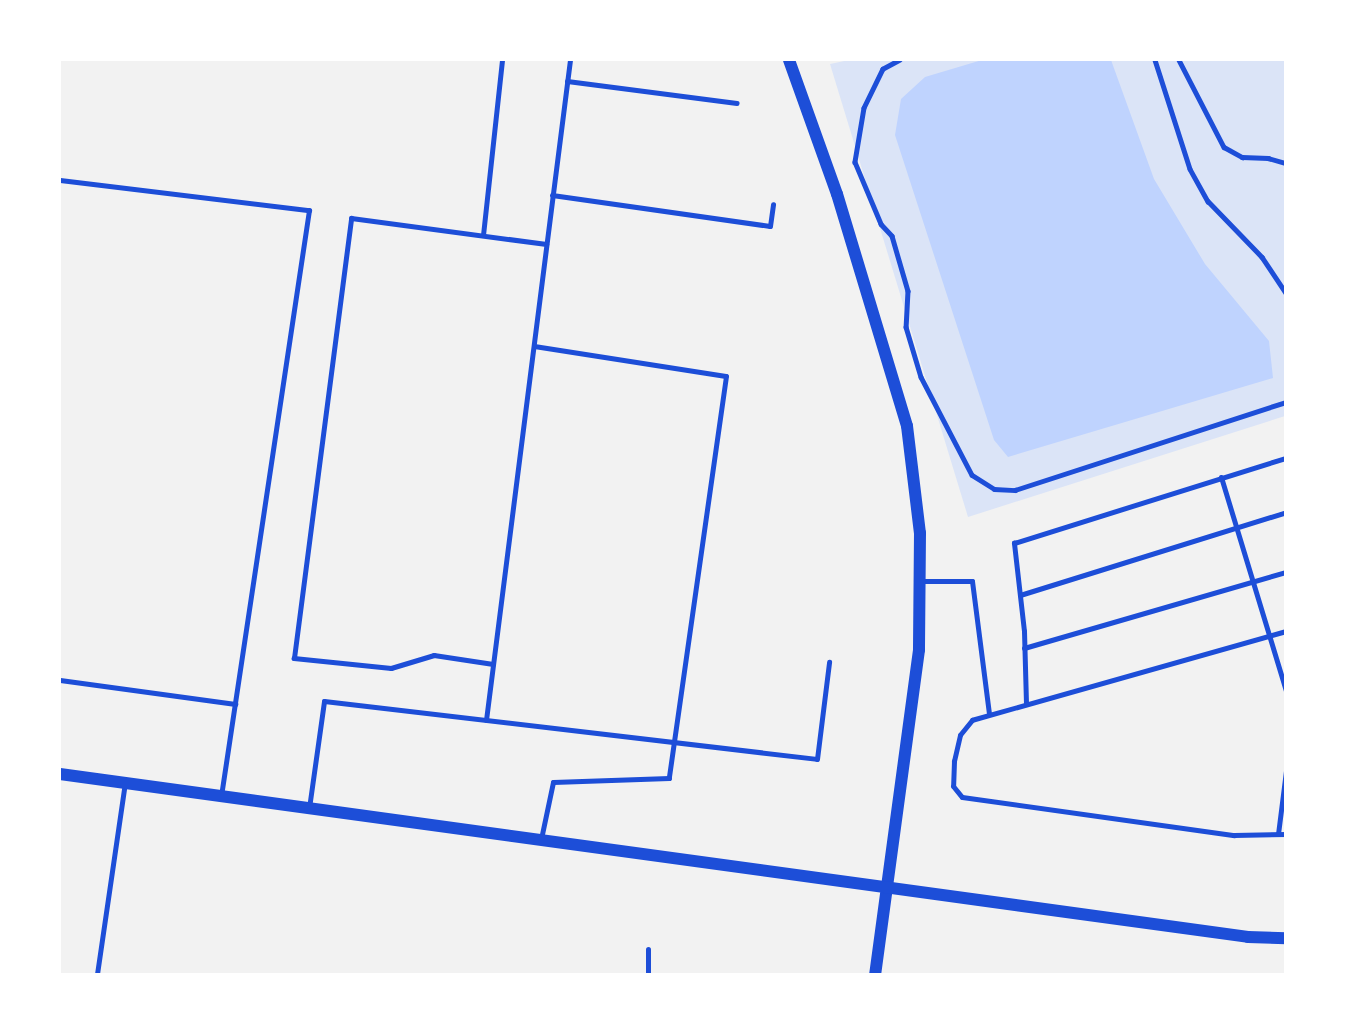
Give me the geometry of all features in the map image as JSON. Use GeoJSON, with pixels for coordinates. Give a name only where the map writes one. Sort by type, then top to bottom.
{"type":"FeatureCollection","features":[{"type":"Feature","properties":{"kind":"street"},"geometry":{"type":"LineString","coordinates":[[789,60],[837,194],[907,426],[920,533],[919,650],[876,975]]}},
{"type":"Feature","properties":{"kind":"street"},"geometry":{"type":"LineString","coordinates":[[60,774],[1248,937],[1286,938]]}},
{"type":"Feature","properties":{"kind":"lane"},"geometry":{"type":"LineString","coordinates":[[483,235],[502,60]]}},
{"type":"Feature","properties":{"kind":"lane"},"geometry":{"type":"LineString","coordinates":[[486,720],[570,60]]}},
{"type":"Feature","properties":{"kind":"lane"},"geometry":{"type":"LineString","coordinates":[[567,81],[737,103]]}},
{"type":"Feature","properties":{"kind":"lane"},"geometry":{"type":"LineString","coordinates":[[60,180],[309,210],[221,796]]}},
{"type":"Feature","properties":{"kind":"lane"},"geometry":{"type":"LineString","coordinates":[[552,195],[770,226],[772,204]]}},
{"type":"Feature","properties":{"kind":"lane"},"geometry":{"type":"LineString","coordinates":[[494,664],[434,655],[391,667],[294,658],[351,218],[547,244]]}},
{"type":"Feature","properties":{"kind":"lane"},"geometry":{"type":"LineString","coordinates":[[534,346],[726,376],[670,778],[553,782],[541,839]]}},
{"type":"Feature","properties":{"kind":"lane"},"geometry":{"type":"LineString","coordinates":[[1026,703],[1024,648],[1014,543],[1286,458]]}},
{"type":"Feature","properties":{"kind":"lane"},"geometry":{"type":"LineString","coordinates":[[1221,477],[1269,636],[1283,673],[1286,691]]}},
{"type":"Feature","properties":{"kind":"lane"},"geometry":{"type":"LineString","coordinates":[[1020,595],[1286,512]]}},
{"type":"Feature","properties":{"kind":"lane"},"geometry":{"type":"LineString","coordinates":[[1024,648],[1286,572]]}},
{"type":"Feature","properties":{"kind":"lane"},"geometry":{"type":"LineString","coordinates":[[919,581],[972,581],[989,713]]}},
{"type":"Feature","properties":{"kind":"lane"},"geometry":{"type":"LineString","coordinates":[[1286,631],[989,713],[972,720],[960,735],[954,761],[954,786],[962,797],[1234,835],[1286,834]]}},
{"type":"Feature","properties":{"kind":"lane"},"geometry":{"type":"LineString","coordinates":[[309,808],[324,701],[817,759],[829,662]]}},
{"type":"Feature","properties":{"kind":"lane"},"geometry":{"type":"LineString","coordinates":[[60,680],[235,705]]}},
{"type":"Feature","properties":{"kind":"lane"},"geometry":{"type":"LineString","coordinates":[[1278,834],[1286,771]]}},
{"type":"Feature","properties":{"kind":"lane"},"geometry":{"type":"LineString","coordinates":[[97,975],[125,783]]}},
{"type":"Feature","properties":{"kind":"lane"},"geometry":{"type":"LineString","coordinates":[[648,949],[648,975]]}},
{"type":"Feature","properties":{"kind":"path"},"geometry":{"type":"LineString","coordinates":[[900,60],[883,69],[864,108],[855,162],[881,224],[892,236],[908,291],[906,327],[921,377],[972,475],[994,489],[1015,491],[1286,402]]}},
{"type":"Feature","properties":{"kind":"path"},"geometry":{"type":"LineString","coordinates":[[1155,60],[1190,169],[1208,201],[1262,257],[1286,293]]}},
{"type":"Feature","properties":{"kind":"path"},"geometry":{"type":"LineString","coordinates":[[1179,60],[1224,147],[1242,157],[1268,158],[1286,163]]}},
{"type":"Feature","properties":{"kind":"shaded area"},"geometry":{"type":"Polygon","coordinates":[[[849,60],[1285,60],[1285,416],[968,517],[830,64],[849,60]]]}},
{"type":"Feature","properties":{"kind":"water"},"geometry":{"type":"Polygon","coordinates":[[[982,60],[1111,60],[1154,179],[1205,264],[1269,341],[1273,378],[1008,457],[994,440],[895,135],[901,99],[925,77],[982,60]]]}}]}
